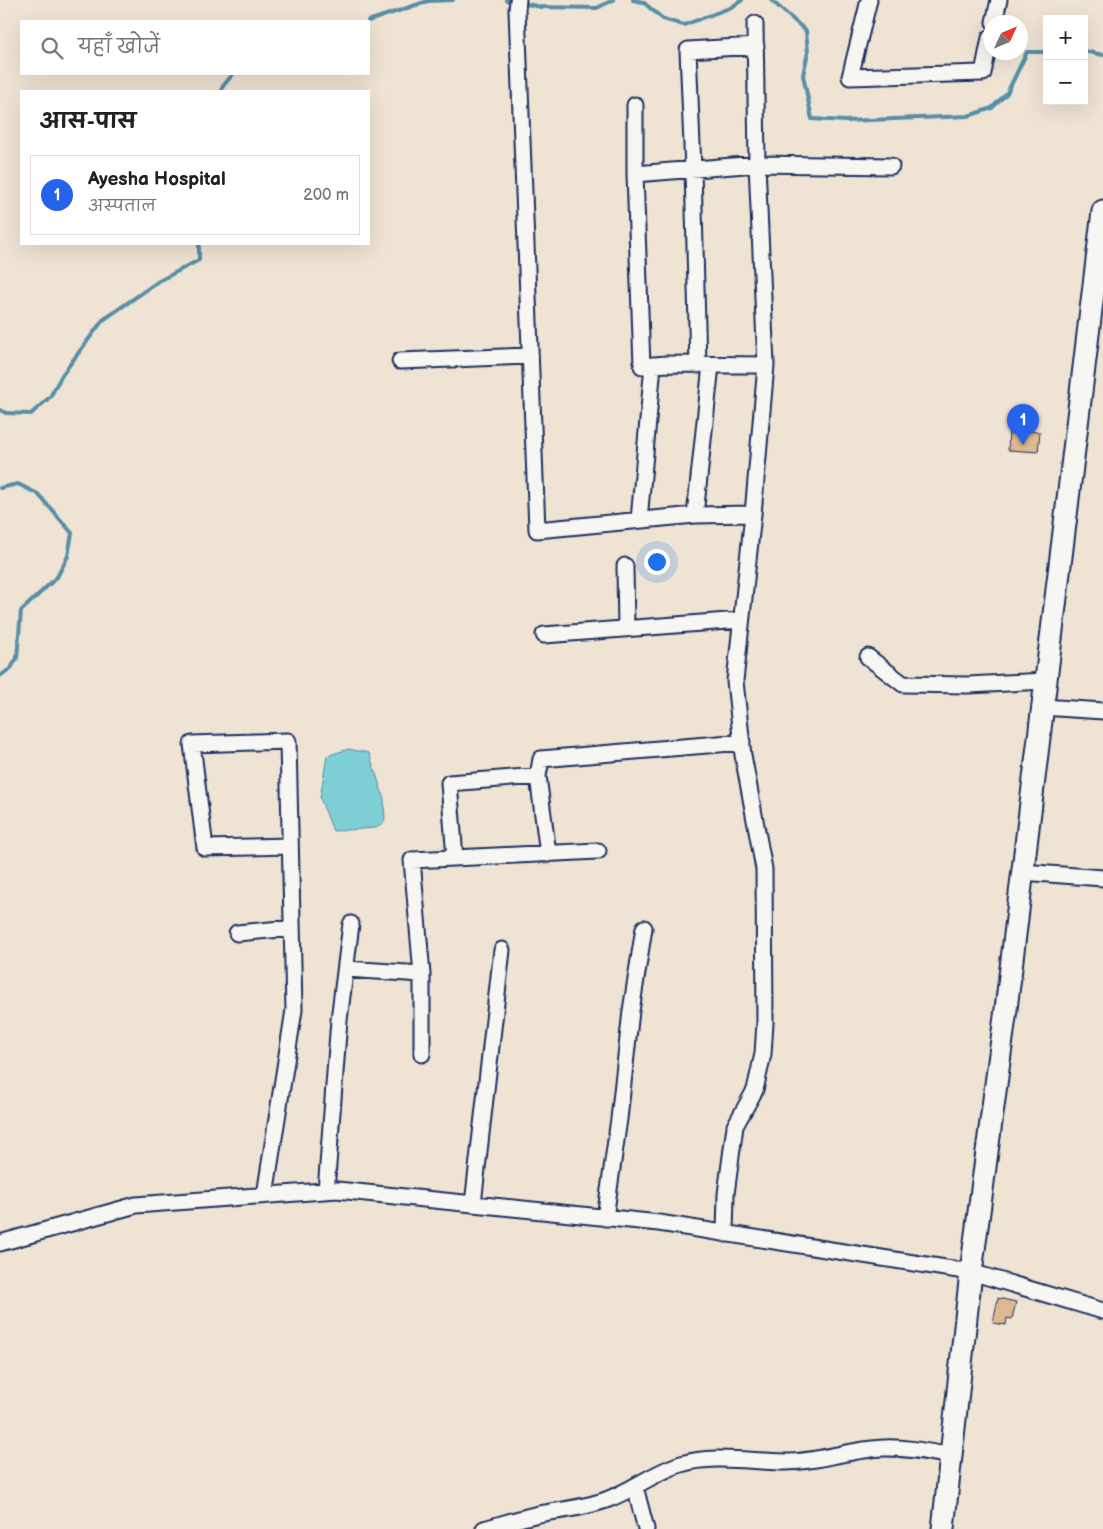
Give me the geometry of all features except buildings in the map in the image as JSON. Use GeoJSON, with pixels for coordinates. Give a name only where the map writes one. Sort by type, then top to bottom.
{"type":"FeatureCollection","features":[{"type":"Feature","properties":{"kind":"main road"},"geometry":{"type":"LineString","coordinates":[[944,1529],[971,1272],[1103,212]]}},
{"type":"Feature","properties":{"kind":"street"},"geometry":{"type":"LineString","coordinates":[[869,0],[850,77],[983,73],[986,60]]}},
{"type":"Feature","properties":{"kind":"street"},"geometry":{"type":"LineString","coordinates":[[996,15],[999,0]]}},
{"type":"Feature","properties":{"kind":"street"},"geometry":{"type":"LineString","coordinates":[[517,5],[537,530],[695,514],[753,514]]}},
{"type":"Feature","properties":{"kind":"street"},"geometry":{"type":"LineString","coordinates":[[725,1234],[726,1194],[735,1126],[755,1090],[763,1054],[765,1023],[764,869],[742,742],[735,681],[753,514],[766,365],[757,164],[755,24]]}},
{"type":"Feature","properties":{"kind":"street"},"geometry":{"type":"LineString","coordinates":[[695,514],[704,365],[688,50],[756,46]]}},
{"type":"Feature","properties":{"kind":"street"},"geometry":{"type":"LineString","coordinates":[[634,105],[642,366],[766,365]]}},
{"type":"Feature","properties":{"kind":"street"},"geometry":{"type":"LineString","coordinates":[[635,174],[757,164],[891,166]]}},
{"type":"Feature","properties":{"kind":"street"},"geometry":{"type":"LineString","coordinates":[[400,361],[530,356]]}},
{"type":"Feature","properties":{"kind":"street"},"geometry":{"type":"LineString","coordinates":[[639,520],[653,365]]}},
{"type":"Feature","properties":{"kind":"street"},"geometry":{"type":"LineString","coordinates":[[625,566],[626,629]]}},
{"type":"Feature","properties":{"kind":"street"},"geometry":{"type":"LineString","coordinates":[[544,635],[741,620]]}},
{"type":"Feature","properties":{"kind":"street"},"geometry":{"type":"LineString","coordinates":[[868,657],[903,684],[968,685],[1046,681]]}},
{"type":"Feature","properties":{"kind":"street"},"geometry":{"type":"LineString","coordinates":[[1042,707],[1103,711]]}},
{"type":"Feature","properties":{"kind":"street"},"geometry":{"type":"LineString","coordinates":[[265,1195],[294,1010],[288,741],[192,744],[205,848],[290,846]]}},
{"type":"Feature","properties":{"kind":"street"},"geometry":{"type":"LineString","coordinates":[[548,854],[538,776],[541,759],[742,742]]}},
{"type":"Feature","properties":{"kind":"street"},"geometry":{"type":"LineString","coordinates":[[455,858],[450,783],[538,776]]}},
{"type":"Feature","properties":{"kind":"street"},"geometry":{"type":"LineString","coordinates":[[422,1054],[422,974],[412,860],[598,851]]}},
{"type":"Feature","properties":{"kind":"street"},"geometry":{"type":"LineString","coordinates":[[1022,872],[1103,878]]}},
{"type":"Feature","properties":{"kind":"street"},"geometry":{"type":"LineString","coordinates":[[326,1191],[339,1020],[351,924]]}},
{"type":"Feature","properties":{"kind":"street"},"geometry":{"type":"LineString","coordinates":[[237,933],[292,928]]}},
{"type":"Feature","properties":{"kind":"street"},"geometry":{"type":"LineString","coordinates":[[604,1218],[620,1110],[631,1011],[644,928]]}},
{"type":"Feature","properties":{"kind":"street"},"geometry":{"type":"LineString","coordinates":[[473,1204],[502,950]]}},
{"type":"Feature","properties":{"kind":"street"},"geometry":{"type":"LineString","coordinates":[[346,969],[422,974]]}},
{"type":"Feature","properties":{"kind":"street"},"geometry":{"type":"LineString","coordinates":[[0,1243],[136,1205],[337,1190],[659,1223],[971,1272],[1103,1311]]}},
{"type":"Feature","properties":{"kind":"street"},"geometry":{"type":"LineString","coordinates":[[484,1529],[538,1514],[570,1509],[606,1500],[681,1464],[705,1460],[739,1459],[786,1462],[884,1448],[914,1450],[951,1456]]}},
{"type":"Feature","properties":{"kind":"street"},"geometry":{"type":"LineString","coordinates":[[634,1486],[646,1529]]}},
{"type":"Feature","properties":{"kind":"water"},"geometry":{"type":"Polygon","coordinates":[[[348,749],[369,753],[384,798],[385,821],[376,828],[333,831],[320,798],[327,756],[348,749]]]}},
{"type":"Feature","properties":{"kind":"waterway"},"geometry":{"type":"LineString","coordinates":[[370,20],[428,1],[453,0]]}},
{"type":"Feature","properties":{"kind":"waterway"},"geometry":{"type":"LineString","coordinates":[[506,0],[515,2]]}},
{"type":"Feature","properties":{"kind":"waterway"},"geometry":{"type":"LineString","coordinates":[[522,3],[541,7],[597,8],[613,0]]}},
{"type":"Feature","properties":{"kind":"waterway"},"geometry":{"type":"LineString","coordinates":[[633,0],[643,2],[663,19],[684,25],[732,7],[742,0]]}},
{"type":"Feature","properties":{"kind":"waterway"},"geometry":{"type":"LineString","coordinates":[[771,0],[806,31],[808,52],[803,75],[812,119],[845,121],[968,116],[992,108],[1007,93],[1027,52],[1043,52]]}},
{"type":"Feature","properties":{"kind":"waterway"},"geometry":{"type":"LineString","coordinates":[[1088,52],[1103,55]]}},
{"type":"Feature","properties":{"kind":"waterway"},"geometry":{"type":"LineString","coordinates":[[221,90],[232,75]]}},
{"type":"Feature","properties":{"kind":"waterway"},"geometry":{"type":"LineString","coordinates":[[0,410],[6,413],[31,414],[50,397],[62,375],[103,320],[159,281],[199,260],[199,245]]}},
{"type":"Feature","properties":{"kind":"waterway"},"geometry":{"type":"LineString","coordinates":[[0,488],[18,484],[38,494],[72,533],[68,556],[57,577],[21,611],[17,658],[11,668],[0,676]]}},
{"type":"Feature","properties":{"kind":"place","name":"Ayesha Hospital"},"geometry":{"type":"Point","coordinates":[1023,445]}}]}
